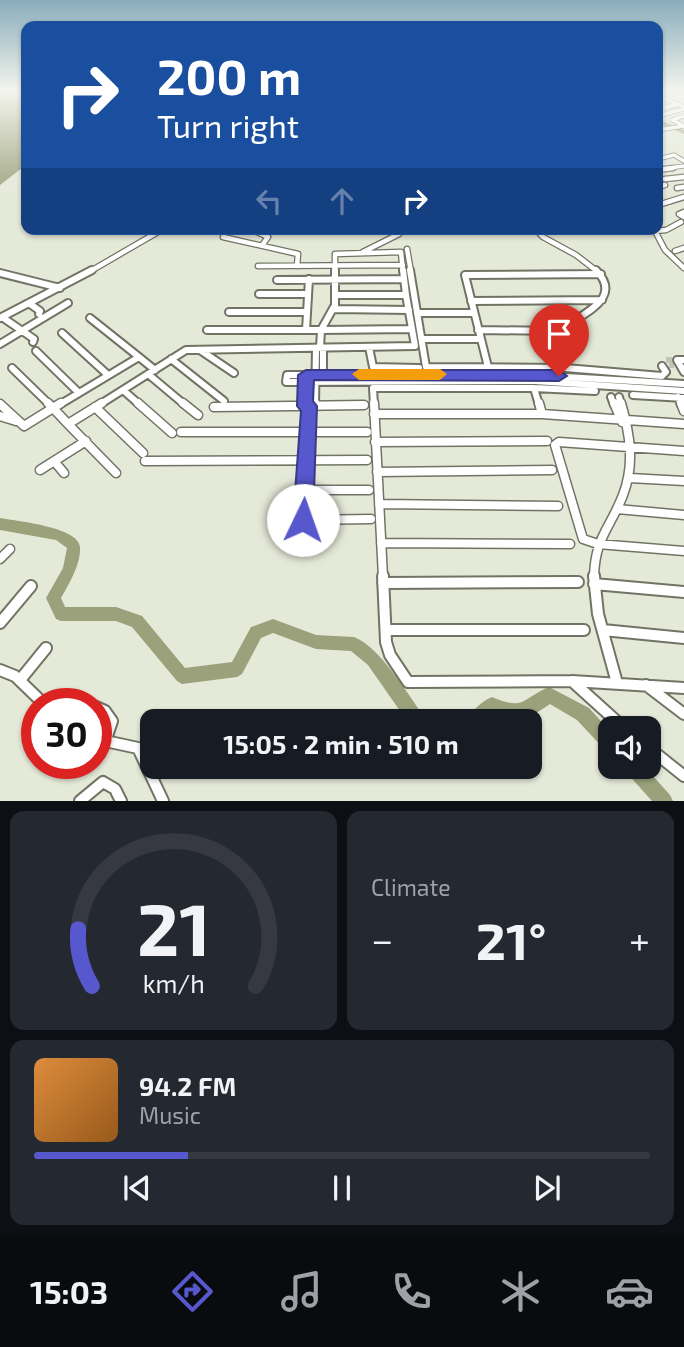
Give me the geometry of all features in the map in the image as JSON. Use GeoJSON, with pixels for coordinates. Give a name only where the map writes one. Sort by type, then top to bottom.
{"type":"FeatureCollection","features":[{"type":"Feature","properties":{"kind":"street"},"geometry":{"type":"LineString","coordinates":[[663,158],[674,155],[684,161]]}},
{"type":"Feature","properties":{"kind":"street"},"geometry":{"type":"LineString","coordinates":[[663,169],[684,166]]}},
{"type":"Feature","properties":{"kind":"street"},"geometry":{"type":"LineString","coordinates":[[663,183],[684,177]]}},
{"type":"Feature","properties":{"kind":"street"},"geometry":{"type":"LineString","coordinates":[[677,188],[684,187]]}},
{"type":"Feature","properties":{"kind":"street"},"geometry":{"type":"LineString","coordinates":[[663,203],[684,197]]}},
{"type":"Feature","properties":{"kind":"street"},"geometry":{"type":"LineString","coordinates":[[663,230],[683,217]]}},
{"type":"Feature","properties":{"kind":"street"},"geometry":{"type":"LineString","coordinates":[[1,318],[61,288],[153,235]]}},
{"type":"Feature","properties":{"kind":"street"},"geometry":{"type":"LineString","coordinates":[[263,244],[268,237],[264,235]]}},
{"type":"Feature","properties":{"kind":"street"},"geometry":{"type":"LineString","coordinates":[[541,235],[601,274],[607,288],[603,300],[579,314],[561,331],[558,349],[565,368]]}},
{"type":"Feature","properties":{"kind":"street"},"geometry":{"type":"LineString","coordinates":[[657,235],[665,250],[684,268]]}},
{"type":"Feature","properties":{"kind":"street"},"geometry":{"type":"LineString","coordinates":[[223,237],[298,254],[297,266]]}},
{"type":"Feature","properties":{"kind":"street"},"geometry":{"type":"LineString","coordinates":[[362,252],[385,240],[400,237]]}},
{"type":"Feature","properties":{"kind":"street"},"geometry":{"type":"LineString","coordinates":[[407,248],[426,367],[565,368],[662,376],[675,364]]}},
{"type":"Feature","properties":{"kind":"street"},"geometry":{"type":"LineString","coordinates":[[676,251],[684,248]]}},
{"type":"Feature","properties":{"kind":"street"},"geometry":{"type":"LineString","coordinates":[[68,424],[187,350],[200,349],[320,348],[369,347],[414,347],[401,252],[335,254],[334,309],[321,330],[320,348],[320,378],[310,406],[307,432],[303,520],[371,519]]}},
{"type":"Feature","properties":{"kind":"street"},"geometry":{"type":"LineString","coordinates":[[274,253],[294,253]]}},
{"type":"Feature","properties":{"kind":"street"},"geometry":{"type":"LineString","coordinates":[[258,266],[402,265]]}},
{"type":"Feature","properties":{"kind":"street"},"geometry":{"type":"LineString","coordinates":[[0,274],[61,288]]}},
{"type":"Feature","properties":{"kind":"street"},"geometry":{"type":"LineString","coordinates":[[488,366],[465,275],[601,274]]}},
{"type":"Feature","properties":{"kind":"street"},"geometry":{"type":"LineString","coordinates":[[306,330],[309,279]]}},
{"type":"Feature","properties":{"kind":"street"},"geometry":{"type":"LineString","coordinates":[[277,280],[404,279]]}},
{"type":"Feature","properties":{"kind":"street"},"geometry":{"type":"LineString","coordinates":[[259,294],[308,294]]}},
{"type":"Feature","properties":{"kind":"street"},"geometry":{"type":"LineString","coordinates":[[335,295],[406,295]]}},
{"type":"Feature","properties":{"kind":"street"},"geometry":{"type":"LineString","coordinates":[[471,302],[603,300]]}},
{"type":"Feature","properties":{"kind":"street"},"geometry":{"type":"LineString","coordinates":[[0,344],[68,303]]}},
{"type":"Feature","properties":{"kind":"street"},"geometry":{"type":"LineString","coordinates":[[30,304],[40,311],[39,314]]}},
{"type":"Feature","properties":{"kind":"street"},"geometry":{"type":"LineString","coordinates":[[334,309],[409,310]]}},
{"type":"Feature","properties":{"kind":"street"},"geometry":{"type":"LineString","coordinates":[[229,312],[307,312]]}},
{"type":"Feature","properties":{"kind":"street"},"geometry":{"type":"LineString","coordinates":[[417,313],[474,313]]}},
{"type":"Feature","properties":{"kind":"street"},"geometry":{"type":"LineString","coordinates":[[1,318],[23,330],[34,339],[33,342]]}},
{"type":"Feature","properties":{"kind":"street"},"geometry":{"type":"LineString","coordinates":[[90,318],[139,357],[198,415]]}},
{"type":"Feature","properties":{"kind":"street"},"geometry":{"type":"LineString","coordinates":[[207,330],[412,328]]}},
{"type":"Feature","properties":{"kind":"street"},"geometry":{"type":"LineString","coordinates":[[478,330],[561,331]]}},
{"type":"Feature","properties":{"kind":"street"},"geometry":{"type":"LineString","coordinates":[[62,333],[108,375]]}},
{"type":"Feature","properties":{"kind":"street"},"geometry":{"type":"LineString","coordinates":[[422,339],[480,339]]}},
{"type":"Feature","properties":{"kind":"street"},"geometry":{"type":"LineString","coordinates":[[369,347],[373,367],[419,368]]}},
{"type":"Feature","properties":{"kind":"street"},"geometry":{"type":"LineString","coordinates":[[200,349],[234,373]]}},
{"type":"Feature","properties":{"kind":"street"},"geometry":{"type":"LineString","coordinates":[[36,351],[78,392]]}},
{"type":"Feature","properties":{"kind":"street"},"geometry":{"type":"LineString","coordinates":[[0,404],[24,426],[139,357]]}},
{"type":"Feature","properties":{"kind":"street"},"geometry":{"type":"LineString","coordinates":[[171,359],[224,401]]}},
{"type":"Feature","properties":{"kind":"street"},"geometry":{"type":"LineString","coordinates":[[12,368],[116,473]]}},
{"type":"Feature","properties":{"kind":"street"},"geometry":{"type":"LineString","coordinates":[[310,406],[306,378],[437,377],[534,381],[613,391],[684,390]]}},
{"type":"Feature","properties":{"kind":"street"},"geometry":{"type":"LineString","coordinates":[[534,381],[542,414]]}},
{"type":"Feature","properties":{"kind":"street"},"geometry":{"type":"LineString","coordinates":[[595,391],[534,381],[373,388],[383,583],[390,655],[408,682],[572,681],[684,688]]}},
{"type":"Feature","properties":{"kind":"street"},"geometry":{"type":"LineString","coordinates":[[613,391],[684,384]]}},
{"type":"Feature","properties":{"kind":"street"},"geometry":{"type":"LineString","coordinates":[[123,390],[172,433]]}},
{"type":"Feature","properties":{"kind":"street"},"geometry":{"type":"LineString","coordinates":[[613,391],[632,448],[630,478],[598,544],[594,584],[617,682]]}},
{"type":"Feature","properties":{"kind":"street"},"geometry":{"type":"LineString","coordinates":[[633,395],[681,398],[684,411]]}},
{"type":"Feature","properties":{"kind":"street"},"geometry":{"type":"LineString","coordinates":[[214,407],[364,405]]}},
{"type":"Feature","properties":{"kind":"street"},"geometry":{"type":"LineString","coordinates":[[95,407],[144,457],[367,460]]}},
{"type":"Feature","properties":{"kind":"street"},"geometry":{"type":"LineString","coordinates":[[374,414],[542,414],[624,422],[684,424]]}},
{"type":"Feature","properties":{"kind":"street"},"geometry":{"type":"LineString","coordinates":[[0,416],[20,422]]}},
{"type":"Feature","properties":{"kind":"street"},"geometry":{"type":"LineString","coordinates":[[181,432],[367,432]]}},
{"type":"Feature","properties":{"kind":"street"},"geometry":{"type":"LineString","coordinates":[[40,470],[86,441]]}},
{"type":"Feature","properties":{"kind":"street"},"geometry":{"type":"LineString","coordinates":[[375,442],[547,441]]}},
{"type":"Feature","properties":{"kind":"street"},"geometry":{"type":"LineString","coordinates":[[684,451],[555,443],[579,535],[586,541],[684,551]]}},
{"type":"Feature","properties":{"kind":"street"},"geometry":{"type":"LineString","coordinates":[[54,461],[64,473]]}},
{"type":"Feature","properties":{"kind":"street"},"geometry":{"type":"LineString","coordinates":[[377,472],[551,470]]}},
{"type":"Feature","properties":{"kind":"street"},"geometry":{"type":"LineString","coordinates":[[630,478],[684,481]]}},
{"type":"Feature","properties":{"kind":"street"},"geometry":{"type":"LineString","coordinates":[[304,490],[369,490]]}},
{"type":"Feature","properties":{"kind":"street"},"geometry":{"type":"LineString","coordinates":[[379,504],[558,506]]}},
{"type":"Feature","properties":{"kind":"street"},"geometry":{"type":"LineString","coordinates":[[617,509],[684,515]]}},
{"type":"Feature","properties":{"kind":"street"},"geometry":{"type":"LineString","coordinates":[[381,543],[570,544]]}},
{"type":"Feature","properties":{"kind":"street"},"geometry":{"type":"LineString","coordinates":[[0,559],[10,549]]}},
{"type":"Feature","properties":{"kind":"street"},"geometry":{"type":"LineString","coordinates":[[383,583],[578,582]]}},
{"type":"Feature","properties":{"kind":"street"},"geometry":{"type":"LineString","coordinates":[[594,584],[684,592]]}},
{"type":"Feature","properties":{"kind":"street"},"geometry":{"type":"LineString","coordinates":[[0,623],[31,586]]}},
{"type":"Feature","properties":{"kind":"street"},"geometry":{"type":"LineString","coordinates":[[386,630],[584,630]]}},
{"type":"Feature","properties":{"kind":"street"},"geometry":{"type":"LineString","coordinates":[[603,630],[684,638]]}},
{"type":"Feature","properties":{"kind":"street"},"geometry":{"type":"LineString","coordinates":[[20,680],[46,648]]}},
{"type":"Feature","properties":{"kind":"street"},"geometry":{"type":"LineString","coordinates":[[0,670],[20,680],[28,688]]}},
{"type":"Feature","properties":{"kind":"street"},"geometry":{"type":"LineString","coordinates":[[572,681],[611,716]]}},
{"type":"Feature","properties":{"kind":"street"},"geometry":{"type":"LineString","coordinates":[[646,685],[684,714]]}},
{"type":"Feature","properties":{"kind":"street"},"geometry":{"type":"LineString","coordinates":[[112,742],[138,748],[163,801]]}},
{"type":"Feature","properties":{"kind":"street"},"geometry":{"type":"LineString","coordinates":[[661,758],[684,776]]}},
{"type":"Feature","properties":{"kind":"street"},"geometry":{"type":"LineString","coordinates":[[80,801],[103,782],[114,789],[121,801]]}},
{"type":"Feature","properties":{"kind":"shaded area"},"geometry":{"type":"Polygon","coordinates":[[[0,127],[21,127],[21,169],[0,185],[0,127]]]}},
{"type":"Feature","properties":{"kind":"waterway"},"geometry":{"type":"LineString","coordinates":[[673,127],[684,132]]}},
{"type":"Feature","properties":{"kind":"waterway"},"geometry":{"type":"LineString","coordinates":[[0,524],[59,535],[74,546],[69,570],[53,598],[61,614],[116,614],[137,621],[182,676],[237,669],[256,632],[273,626],[316,642],[354,644],[373,660],[408,709]]}},
{"type":"Feature","properties":{"kind":"waterway"},"geometry":{"type":"LineString","coordinates":[[526,709],[549,695],[583,714],[598,730]]}},
{"type":"Feature","properties":{"kind":"waterway"},"geometry":{"type":"LineString","coordinates":[[488,709],[492,705],[501,709]]}},
{"type":"Feature","properties":{"kind":"waterway"},"geometry":{"type":"LineString","coordinates":[[644,779],[664,801]]}},
{"type":"Feature","properties":{"kind":"tunnel"},"geometry":{"type":"LineString","coordinates":[[666,360],[672,360]]}},
{"type":"Feature","properties":{"kind":"tunnel"},"geometry":{"type":"LineString","coordinates":[[669,365],[674,365]]}},
{"type":"Feature","properties":{"kind":"slow traffic"},"geometry":{"type":"LineString","coordinates":[[359,374],[440,374]]}},
{"type":"Feature","properties":{"kind":"route"},"geometry":{"type":"LineString","coordinates":[[303,520],[309,406],[305,406],[306,375],[559,376]]}}]}
